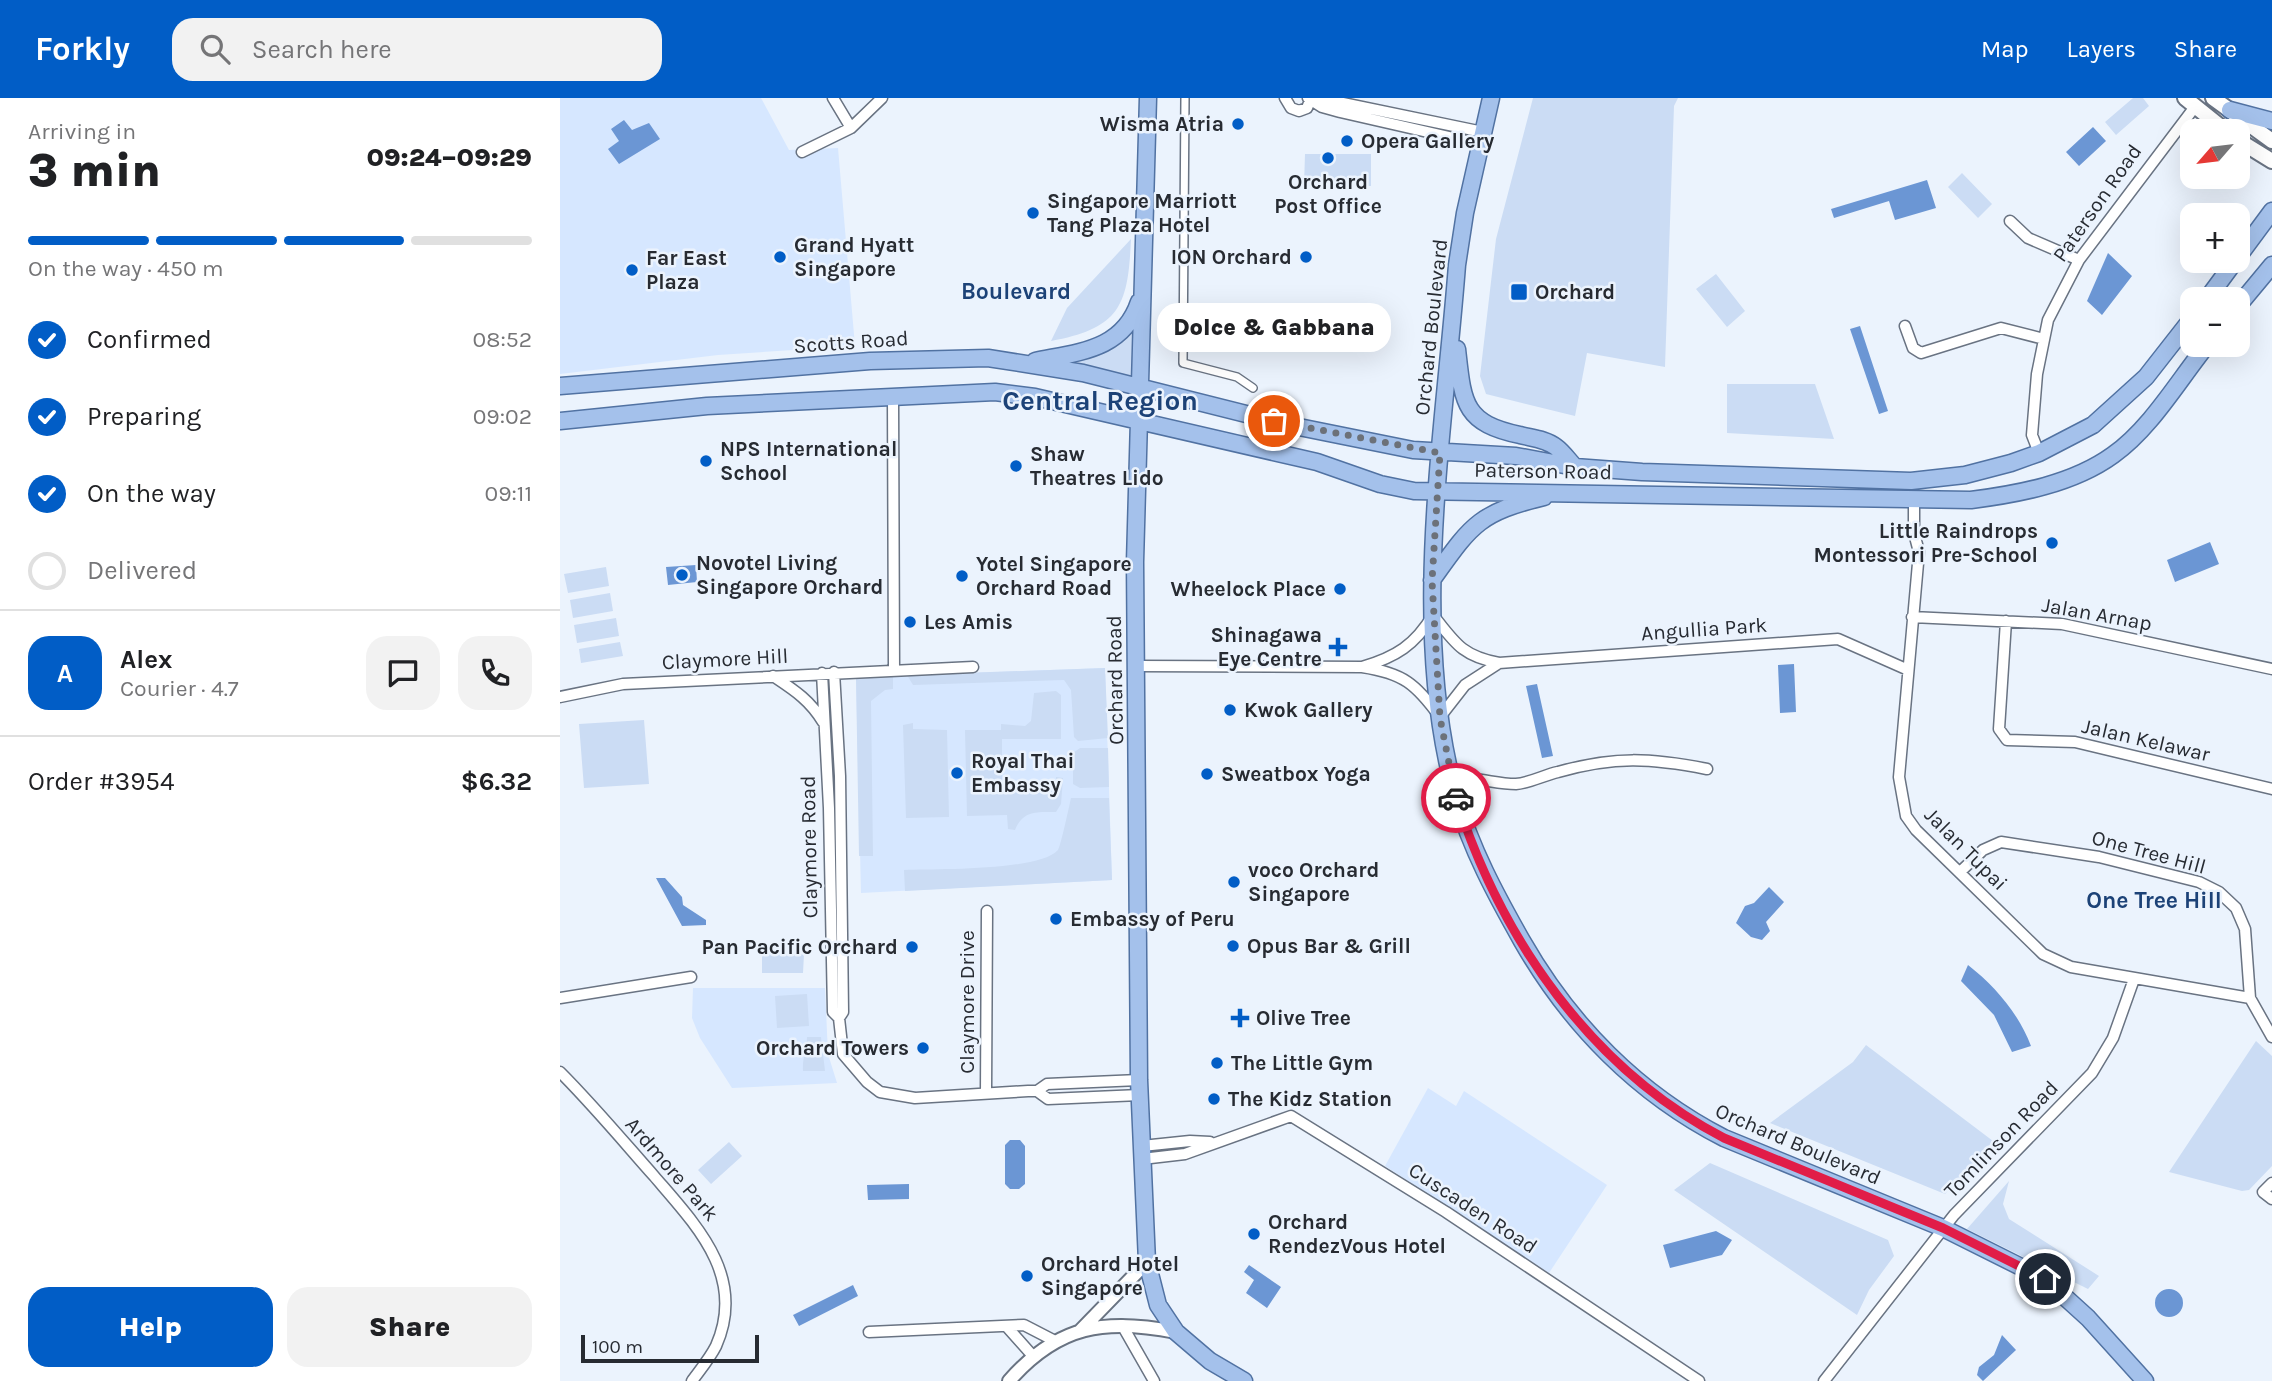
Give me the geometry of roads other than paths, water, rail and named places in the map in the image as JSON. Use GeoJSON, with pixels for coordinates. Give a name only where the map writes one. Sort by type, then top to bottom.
{"type":"FeatureCollection","features":[{"type":"Feature","properties":{"kind":"main road","name":"Orchard Road"},"geometry":{"type":"LineString","coordinates":[[1148,98],[1145,287],[1135,562],[1139,1087],[1147,1262],[1158,1305],[1176,1332],[1210,1361],[1244,1381]]}},
{"type":"Feature","properties":{"kind":"main road","name":"Orchard Boulevard"},"geometry":{"type":"LineString","coordinates":[[1491,98],[1465,213],[1440,453],[1432,581],[1440,718],[1452,780],[1470,839],[1488,879],[1563,1007],[1627,1073],[1697,1124],[1724,1138],[1943,1228],[2045,1279],[2088,1318],[2145,1381]]}},
{"type":"Feature","properties":{"kind":"main road"},"geometry":{"type":"LineString","coordinates":[[2213,98],[2272,141]]}},
{"type":"Feature","properties":{"kind":"main road"},"geometry":{"type":"LineString","coordinates":[[2190,103],[2211,119]]}},
{"type":"Feature","properties":{"kind":"main road"},"geometry":{"type":"LineString","coordinates":[[2230,110],[2272,121]]}},
{"type":"Feature","properties":{"kind":"main road"},"geometry":{"type":"LineString","coordinates":[[2250,147],[2272,161]]}},
{"type":"Feature","properties":{"kind":"main road"},"geometry":{"type":"LineString","coordinates":[[2250,241],[2272,211]]}},
{"type":"Feature","properties":{"kind":"main road"},"geometry":{"type":"LineString","coordinates":[[2250,292],[2272,265]]}},
{"type":"Feature","properties":{"kind":"main road"},"geometry":{"type":"LineString","coordinates":[[1027,362],[1079,352],[1112,340],[1133,319],[1145,287]]}},
{"type":"Feature","properties":{"kind":"main road"},"geometry":{"type":"LineString","coordinates":[[1453,316],[1464,394],[1475,418],[1492,429],[1544,441],[1556,447],[1575,467]]}},
{"type":"Feature","properties":{"kind":"main road","name":"Paterson Road"},"geometry":{"type":"LineString","coordinates":[[1142,389],[1294,426],[1440,453],[1516,456],[1575,467],[1911,481],[1965,475],[2011,463],[2039,453],[2093,425],[2114,409],[2146,377],[2180,334]]}},
{"type":"Feature","properties":{"kind":"main road","name":"Paterson Road"},"geometry":{"type":"LineString","coordinates":[[1139,421],[1317,463],[1380,484],[1414,491],[1567,491],[1914,501],[1970,500],[2019,493],[2090,469],[2113,455],[2133,438],[2197,357]]}},
{"type":"Feature","properties":{"kind":"main road","name":"Scotts Road"},"geometry":{"type":"LineString","coordinates":[[560,386],[882,361],[970,358],[1027,362],[1142,389]]}},
{"type":"Feature","properties":{"kind":"main road"},"geometry":{"type":"LineString","coordinates":[[560,421],[707,406],[995,392],[1035,397],[1139,421]]}},
{"type":"Feature","properties":{"kind":"main road"},"geometry":{"type":"LineString","coordinates":[[1432,581],[1477,522],[1499,510],[1567,491]]}},
{"type":"Feature","properties":{"kind":"street"},"geometry":{"type":"LineString","coordinates":[[833,98],[851,128]]}},
{"type":"Feature","properties":{"kind":"street"},"geometry":{"type":"LineString","coordinates":[[802,152],[851,128],[882,98]]}},
{"type":"Feature","properties":{"kind":"street"},"geometry":{"type":"LineString","coordinates":[[1185,98],[1183,362],[1237,377],[1253,388]]}},
{"type":"Feature","properties":{"kind":"street"},"geometry":{"type":"LineString","coordinates":[[1285,98],[1291,108],[1299,111],[1313,99],[1350,115],[1481,138]]}},
{"type":"Feature","properties":{"kind":"street","name":"Paterson Road"},"geometry":{"type":"LineString","coordinates":[[2039,453],[2032,435],[2048,320],[2079,260],[2190,103]]}},
{"type":"Feature","properties":{"kind":"street"},"geometry":{"type":"LineString","coordinates":[[2010,221],[2028,238],[2079,260]]}},
{"type":"Feature","properties":{"kind":"street"},"geometry":{"type":"LineString","coordinates":[[1905,326],[1913,348],[1921,353],[2001,328],[2044,339]]}},
{"type":"Feature","properties":{"kind":"street"},"geometry":{"type":"LineString","coordinates":[[893,397],[894,670]]}},
{"type":"Feature","properties":{"kind":"street"},"geometry":{"type":"LineString","coordinates":[[2011,463],[2025,450],[2032,435]]}},
{"type":"Feature","properties":{"kind":"street","name":"Jalan Tupai"},"geometry":{"type":"LineString","coordinates":[[1914,501],[1914,533],[1919,552],[1906,669],[1899,777],[1906,816],[1916,830],[2043,954],[2071,967],[2250,998]]}},
{"type":"Feature","properties":{"kind":"street"},"geometry":{"type":"LineString","coordinates":[[1362,667],[1384,661],[1409,647],[1420,636],[1433,615]]}},
{"type":"Feature","properties":{"kind":"street","name":"Angullia Park"},"geometry":{"type":"LineString","coordinates":[[1433,615],[1464,652],[1475,658],[1499,663],[1838,639],[1906,669]]}},
{"type":"Feature","properties":{"kind":"street","name":"Jalan Arnap"},"geometry":{"type":"LineString","coordinates":[[1912,617],[2062,624],[2272,669]]}},
{"type":"Feature","properties":{"kind":"street","name":"Jalan Kelawar"},"geometry":{"type":"LineString","coordinates":[[2006,621],[1999,729],[2007,740],[2075,742],[2272,789]]}},
{"type":"Feature","properties":{"kind":"street","name":"Angullia Park"},"geometry":{"type":"LineString","coordinates":[[1440,718],[1465,685],[1499,663]]}},
{"type":"Feature","properties":{"kind":"street"},"geometry":{"type":"LineString","coordinates":[[1137,666],[1362,667],[1397,674],[1413,684],[1440,718]]}},
{"type":"Feature","properties":{"kind":"street","name":"Claymore Hill"},"geometry":{"type":"LineString","coordinates":[[560,697],[618,685],[973,667]]}},
{"type":"Feature","properties":{"kind":"street","name":"Claymore Road"},"geometry":{"type":"LineString","coordinates":[[834,672],[841,836],[839,916],[843,1012],[838,1018]]}},
{"type":"Feature","properties":{"kind":"street","name":"Claymore Road"},"geometry":{"type":"LineString","coordinates":[[822,673],[831,984],[833,1012],[838,1018],[843,1054],[867,1082],[880,1092],[915,1098],[1037,1091],[1047,1084],[1139,1087]]}},
{"type":"Feature","properties":{"kind":"street"},"geometry":{"type":"LineString","coordinates":[[772,676],[807,700],[825,726]]}},
{"type":"Feature","properties":{"kind":"street"},"geometry":{"type":"LineString","coordinates":[[1452,780],[1474,777],[1518,784],[1558,772],[1622,759],[1655,759],[1707,769]]}},
{"type":"Feature","properties":{"kind":"street","name":"One Tree Hill"},"geometry":{"type":"LineString","coordinates":[[1960,872],[1983,850],[2001,842],[2099,857],[2199,882],[2219,892],[2236,908],[2245,929],[2250,998],[2272,1037]]}},
{"type":"Feature","properties":{"kind":"street","name":"Claymore Drive"},"geometry":{"type":"LineString","coordinates":[[986,1094],[987,911]]}},
{"type":"Feature","properties":{"kind":"street"},"geometry":{"type":"LineString","coordinates":[[560,998],[691,977]]}},
{"type":"Feature","properties":{"kind":"street","name":"Tomlinson Road"},"geometry":{"type":"LineString","coordinates":[[1824,1381],[1943,1228],[2091,1073],[2113,1038],[2134,979]]}},
{"type":"Feature","properties":{"kind":"street","name":"Ardmore Park"},"geometry":{"type":"LineString","coordinates":[[560,1072],[689,1214],[719,1262],[726,1296],[723,1326],[715,1348],[692,1381]]}},
{"type":"Feature","properties":{"kind":"street","name":"Claymore Road"},"geometry":{"type":"LineString","coordinates":[[1037,1091],[1048,1099],[1139,1087]]}},
{"type":"Feature","properties":{"kind":"street","name":"Cuscaden Road"},"geometry":{"type":"LineString","coordinates":[[1142,1153],[1185,1154],[1291,1116],[1446,1212],[1699,1381]]}},
{"type":"Feature","properties":{"kind":"street"},"geometry":{"type":"LineString","coordinates":[[2272,1183],[2263,1192],[2272,1199]]}},
{"type":"Feature","properties":{"kind":"street"},"geometry":{"type":"LineString","coordinates":[[1080,1331],[1147,1262]]}},
{"type":"Feature","properties":{"kind":"street"},"geometry":{"type":"LineString","coordinates":[[872,1331],[1024,1325],[1055,1341]]}},
{"type":"Feature","properties":{"kind":"street"},"geometry":{"type":"LineString","coordinates":[[1122,1325],[1154,1381]]}},
{"type":"Feature","properties":{"kind":"street"},"geometry":{"type":"LineString","coordinates":[[1009,1381],[1032,1355],[1055,1341],[1080,1331],[1141,1325],[1176,1332]]}},
{"type":"Feature","properties":{"kind":"street"},"geometry":{"type":"LineString","coordinates":[[1007,1327],[1032,1355]]}},
{"type":"Feature","properties":{"kind":"water"},"geometry":{"type":"Polygon","coordinates":[[[624,120],[632,130],[649,123],[660,139],[619,164],[608,149],[619,141],[611,129],[624,120]]]}},
{"type":"Feature","properties":{"kind":"water"},"geometry":{"type":"Polygon","coordinates":[[[2093,127],[2106,141],[2079,166],[2066,152],[2093,127]]]}},
{"type":"Feature","properties":{"kind":"water"},"geometry":{"type":"Polygon","coordinates":[[[1927,180],[1936,208],[1895,220],[1889,201],[1834,218],[1831,209],[1927,180]]]}},
{"type":"Feature","properties":{"kind":"water"},"geometry":{"type":"Polygon","coordinates":[[[2108,253],[2132,276],[2102,315],[2087,301],[2108,253]]]}},
{"type":"Feature","properties":{"kind":"water"},"geometry":{"type":"Polygon","coordinates":[[[1860,326],[1888,411],[1879,414],[1850,329],[1860,326]]]}},
{"type":"Feature","properties":{"kind":"water"},"geometry":{"type":"Polygon","coordinates":[[[2210,542],[2219,564],[2175,582],[2167,560],[2210,542]]]}},
{"type":"Feature","properties":{"kind":"water","name":"Novotel Living Singapore Orchard"},"geometry":{"type":"Polygon","coordinates":[[[696,565],[697,582],[668,585],[666,567],[696,565]]]}},
{"type":"Feature","properties":{"kind":"water"},"geometry":{"type":"Polygon","coordinates":[[[1794,664],[1796,712],[1780,713],[1778,665],[1794,664]]]}},
{"type":"Feature","properties":{"kind":"water"},"geometry":{"type":"Polygon","coordinates":[[[1537,684],[1553,756],[1542,758],[1526,686],[1537,684]]]}},
{"type":"Feature","properties":{"kind":"water"},"geometry":{"type":"Polygon","coordinates":[[[656,878],[665,878],[682,897],[683,905],[706,920],[706,925],[682,926],[656,878]]]}},
{"type":"Feature","properties":{"kind":"water"},"geometry":{"type":"Polygon","coordinates":[[[1769,887],[1784,902],[1766,922],[1770,931],[1762,940],[1751,937],[1736,923],[1745,906],[1754,903],[1769,887]]]}},
{"type":"Feature","properties":{"kind":"water"},"geometry":{"type":"Polygon","coordinates":[[[1968,965],[2005,1001],[2031,1046],[2012,1052],[1994,1015],[1961,981],[1968,965]]]}},
{"type":"Feature","properties":{"kind":"water"},"geometry":{"type":"Polygon","coordinates":[[[1010,1140],[1020,1140],[1025,1146],[1025,1184],[1019,1189],[1010,1189],[1005,1184],[1005,1145],[1010,1140]]]}},
{"type":"Feature","properties":{"kind":"water"},"geometry":{"type":"Polygon","coordinates":[[[909,1184],[909,1199],[868,1200],[867,1185],[909,1184]]]}},
{"type":"Feature","properties":{"kind":"water"},"geometry":{"type":"Polygon","coordinates":[[[1716,1231],[1732,1240],[1722,1255],[1670,1268],[1663,1245],[1716,1231]]]}},
{"type":"Feature","properties":{"kind":"water"},"geometry":{"type":"Polygon","coordinates":[[[1249,1265],[1281,1287],[1267,1308],[1246,1293],[1254,1280],[1244,1272],[1249,1265]]]}},
{"type":"Feature","properties":{"kind":"water"},"geometry":{"type":"Polygon","coordinates":[[[853,1285],[858,1296],[799,1326],[793,1315],[853,1285]]]}},
{"type":"Feature","properties":{"kind":"water"},"geometry":{"type":"Polygon","coordinates":[[[2169,1289],[2179,1293],[2183,1303],[2179,1313],[2169,1317],[2159,1313],[2155,1303],[2159,1293],[2169,1289]]]}},
{"type":"Feature","properties":{"kind":"water"},"geometry":{"type":"Polygon","coordinates":[[[2002,1335],[2016,1350],[1983,1381],[1977,1375],[1979,1367],[1994,1355],[2002,1335]]]}},
{"type":"Feature","properties":{"kind":"place","name":"Wisma Atria"},"geometry":{"type":"Point","coordinates":[1238,124]}},
{"type":"Feature","properties":{"kind":"place","name":"Opera Gallery"},"geometry":{"type":"Point","coordinates":[1347,141]}},
{"type":"Feature","properties":{"kind":"place","name":"Orchard Post Office"},"geometry":{"type":"Point","coordinates":[1328,158]}},
{"type":"Feature","properties":{"kind":"place","name":"Singapore Marriott Tang Plaza Hotel"},"geometry":{"type":"Point","coordinates":[1033,213]}},
{"type":"Feature","properties":{"kind":"place","name":"Grand Hyatt Singapore"},"geometry":{"type":"Point","coordinates":[780,257]}},
{"type":"Feature","properties":{"kind":"place","name":"ION Orchard"},"geometry":{"type":"Point","coordinates":[1306,257]}},
{"type":"Feature","properties":{"kind":"place","name":"Far East Plaza"},"geometry":{"type":"Point","coordinates":[632,270]}},
{"type":"Feature","properties":{"kind":"place","name":"Orchard"},"geometry":{"type":"Point","coordinates":[1519,292]}},
{"type":"Feature","properties":{"kind":"place","name":"Dolce & Gabbana"},"geometry":{"type":"Point","coordinates":[1274,421]}},
{"type":"Feature","properties":{"kind":"place","name":"NPS International School"},"geometry":{"type":"Point","coordinates":[706,461]}},
{"type":"Feature","properties":{"kind":"place","name":"Shaw Theatres Lido"},"geometry":{"type":"Point","coordinates":[1016,466]}},
{"type":"Feature","properties":{"kind":"place","name":"Little Raindrops Montessori Pre-School"},"geometry":{"type":"Point","coordinates":[2052,543]}},
{"type":"Feature","properties":{"kind":"place","name":"Novotel Living Singapore Orchard"},"geometry":{"type":"Point","coordinates":[682,575]}},
{"type":"Feature","properties":{"kind":"place","name":"Yotel Singapore Orchard Road"},"geometry":{"type":"Point","coordinates":[962,576]}},
{"type":"Feature","properties":{"kind":"place","name":"Wheelock Place"},"geometry":{"type":"Point","coordinates":[1340,589]}},
{"type":"Feature","properties":{"kind":"place","name":"Les Amis"},"geometry":{"type":"Point","coordinates":[910,622]}},
{"type":"Feature","properties":{"kind":"place","name":"Shinagawa Eye Centre"},"geometry":{"type":"Point","coordinates":[1338,647]}},
{"type":"Feature","properties":{"kind":"place","name":"Kwok Gallery"},"geometry":{"type":"Point","coordinates":[1230,710]}},
{"type":"Feature","properties":{"kind":"place","name":"Royal Thai Embassy"},"geometry":{"type":"Point","coordinates":[957,773]}},
{"type":"Feature","properties":{"kind":"place","name":"Sweatbox Yoga"},"geometry":{"type":"Point","coordinates":[1207,774]}},
{"type":"Feature","properties":{"kind":"place","name":"voco Orchard Singapore"},"geometry":{"type":"Point","coordinates":[1234,882]}},
{"type":"Feature","properties":{"kind":"place","name":"Embassy of Peru"},"geometry":{"type":"Point","coordinates":[1056,919]}},
{"type":"Feature","properties":{"kind":"place","name":"Opus Bar & Grill"},"geometry":{"type":"Point","coordinates":[1233,946]}},
{"type":"Feature","properties":{"kind":"place","name":"Pan Pacific Orchard"},"geometry":{"type":"Point","coordinates":[912,947]}},
{"type":"Feature","properties":{"kind":"place","name":"Olive Tree"},"geometry":{"type":"Point","coordinates":[1240,1018]}},
{"type":"Feature","properties":{"kind":"place","name":"Orchard Towers"},"geometry":{"type":"Point","coordinates":[923,1048]}},
{"type":"Feature","properties":{"kind":"place","name":"The Little Gym"},"geometry":{"type":"Point","coordinates":[1217,1063]}},
{"type":"Feature","properties":{"kind":"place","name":"The Kidz Station"},"geometry":{"type":"Point","coordinates":[1214,1099]}},
{"type":"Feature","properties":{"kind":"place","name":"Orchard RendezVous Hotel"},"geometry":{"type":"Point","coordinates":[1254,1234]}},
{"type":"Feature","properties":{"kind":"place","name":"Orchard Hotel Singapore"},"geometry":{"type":"Point","coordinates":[1027,1276]}},
{"type":"Feature","properties":{"kind":"district","name":"Boulevard"},"geometry":{"type":"Point","coordinates":[1016,291]}},
{"type":"Feature","properties":{"kind":"district","name":"Central Region"},"geometry":{"type":"Point","coordinates":[1100,400]}},
{"type":"Feature","properties":{"kind":"district","name":"One Tree Hill"},"geometry":{"type":"Point","coordinates":[2154,900]}}]}
